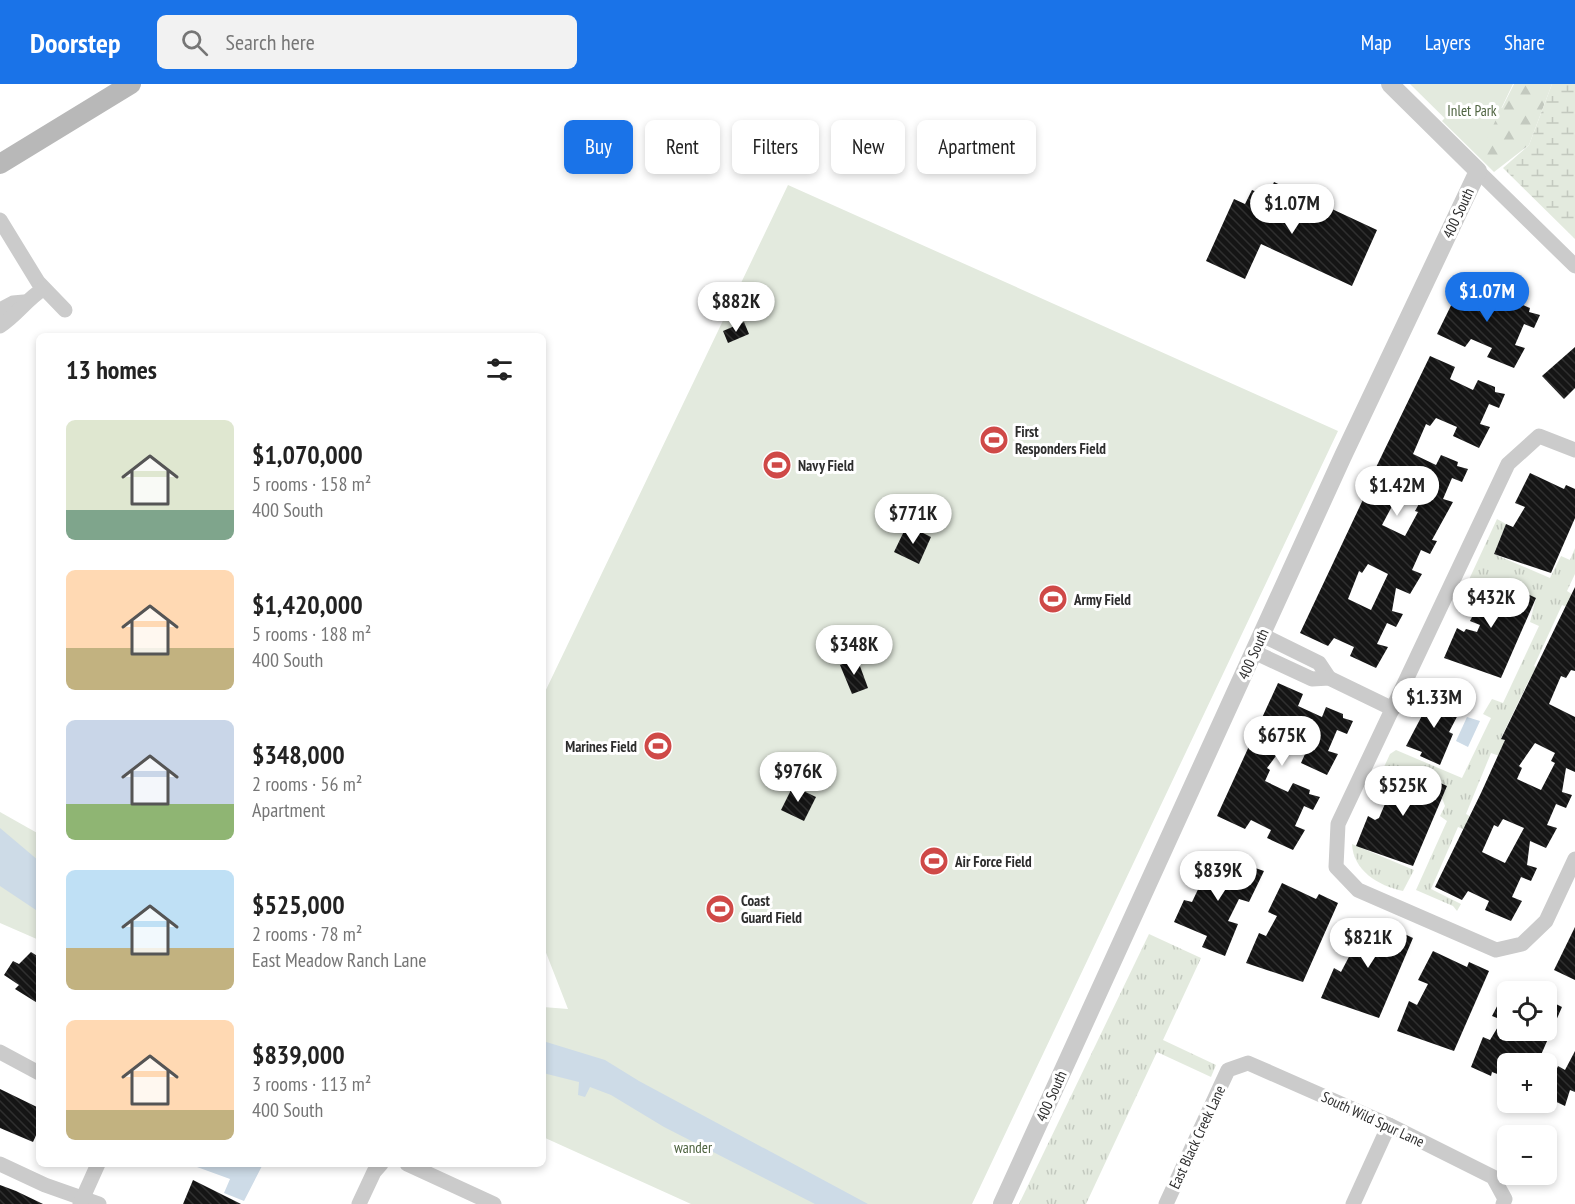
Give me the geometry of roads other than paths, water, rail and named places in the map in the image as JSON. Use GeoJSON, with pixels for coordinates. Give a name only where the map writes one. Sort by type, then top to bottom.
{"type":"FeatureCollection","features":[{"type":"Feature","properties":{"kind":"main road"},"geometry":{"type":"LineString","coordinates":[[0,164],[131,84]]}},
{"type":"Feature","properties":{"kind":"street"},"geometry":{"type":"LineString","coordinates":[[1390,84],[1575,266]]}},
{"type":"Feature","properties":{"kind":"street","name":"400 South"},"geometry":{"type":"LineString","coordinates":[[1002,1204],[1254,652],[1478,171]]}},
{"type":"Feature","properties":{"kind":"street"},"geometry":{"type":"LineString","coordinates":[[0,220],[43,289],[65,310]]}},
{"type":"Feature","properties":{"kind":"street"},"geometry":{"type":"LineString","coordinates":[[0,326],[16,315],[24,302],[43,289]]}},
{"type":"Feature","properties":{"kind":"street"},"geometry":{"type":"LineString","coordinates":[[0,310],[14,303],[24,302]]}},
{"type":"Feature","properties":{"kind":"street"},"geometry":{"type":"LineString","coordinates":[[1575,450],[1539,436],[1508,464],[1338,824],[1336,867],[1358,890],[1496,950],[1522,944],[1546,921],[1575,859]]}},
{"type":"Feature","properties":{"kind":"street"},"geometry":{"type":"LineString","coordinates":[[1262,635],[1319,663],[1329,678]]}},
{"type":"Feature","properties":{"kind":"street"},"geometry":{"type":"LineString","coordinates":[[1254,652],[1312,678],[1329,678],[1393,709]]}},
{"type":"Feature","properties":{"kind":"street"},"geometry":{"type":"LineString","coordinates":[[0,1052],[36,1071]]}},
{"type":"Feature","properties":{"kind":"street","name":"South Wild Spur Lane"},"geometry":{"type":"LineString","coordinates":[[1228,1070],[1248,1063],[1389,1125],[1492,1177],[1504,1202]]}},
{"type":"Feature","properties":{"kind":"street","name":"East Black Creek Lane"},"geometry":{"type":"LineString","coordinates":[[1166,1204],[1228,1070]]}},
{"type":"Feature","properties":{"kind":"street"},"geometry":{"type":"LineString","coordinates":[[1353,1204],[1389,1125]]}},
{"type":"Feature","properties":{"kind":"street"},"geometry":{"type":"LineString","coordinates":[[0,1164],[82,1201],[99,1204]]}},
{"type":"Feature","properties":{"kind":"street"},"geometry":{"type":"LineString","coordinates":[[82,1201],[97,1167]]}},
{"type":"Feature","properties":{"kind":"street"},"geometry":{"type":"LineString","coordinates":[[359,1204],[378,1167]]}},
{"type":"Feature","properties":{"kind":"street"},"geometry":{"type":"LineString","coordinates":[[414,1167],[494,1204]]}},
{"type":"Feature","properties":{"kind":"place","name":"First Responders Field"},"geometry":{"type":"Point","coordinates":[994,440]}},
{"type":"Feature","properties":{"kind":"place","name":"Navy Field"},"geometry":{"type":"Point","coordinates":[777,465]}},
{"type":"Feature","properties":{"kind":"place","name":"Army Field"},"geometry":{"type":"Point","coordinates":[1053,599]}},
{"type":"Feature","properties":{"kind":"place","name":"Marines Field"},"geometry":{"type":"Point","coordinates":[658,746]}},
{"type":"Feature","properties":{"kind":"place","name":"Air Force Field"},"geometry":{"type":"Point","coordinates":[934,861]}},
{"type":"Feature","properties":{"kind":"place","name":"Coast Guard Field"},"geometry":{"type":"Point","coordinates":[720,909]}},
{"type":"Feature","properties":{"kind":"park label","name":"Inlet Park"},"geometry":{"type":"Point","coordinates":[1472,110]}},
{"type":"Feature","properties":{"kind":"park label","name":"wander"},"geometry":{"type":"Point","coordinates":[693,1147]}}]}
